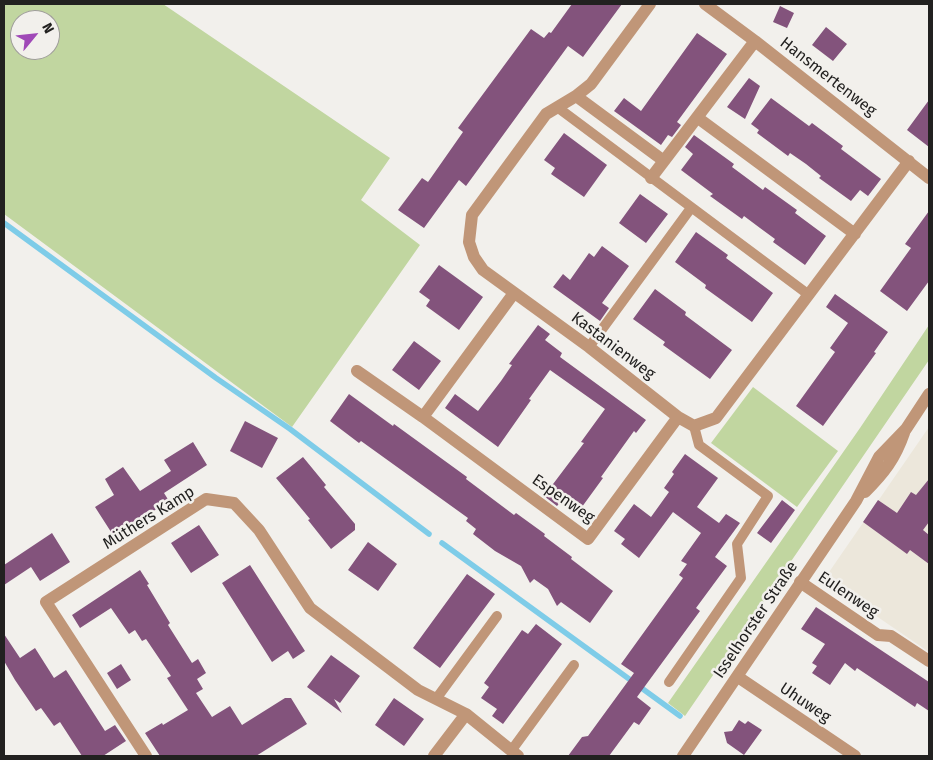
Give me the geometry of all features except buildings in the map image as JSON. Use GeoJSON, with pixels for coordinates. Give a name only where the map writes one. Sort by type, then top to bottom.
{"type":"FeatureCollection","features":[{"type":"Feature","properties":{"kind":"street","name":"Kastanienweg"},"geometry":{"type":"LineString","coordinates":[[650,4],[591,84],[576,96],[546,114],[472,215],[469,242],[474,257],[483,270],[589,347],[678,417],[694,426]]}},
{"type":"Feature","properties":{"kind":"street","name":"Hansmertenweg"},"geometry":{"type":"LineString","coordinates":[[705,4],[929,178]]}},
{"type":"Feature","properties":{"kind":"street"},"geometry":{"type":"LineString","coordinates":[[651,178],[755,41]]}},
{"type":"Feature","properties":{"kind":"street"},"geometry":{"type":"LineString","coordinates":[[576,96],[664,162]]}},
{"type":"Feature","properties":{"kind":"street"},"geometry":{"type":"LineString","coordinates":[[698,118],[854,234]]}},
{"type":"Feature","properties":{"kind":"street"},"geometry":{"type":"LineString","coordinates":[[694,426],[716,418],[909,161]]}},
{"type":"Feature","properties":{"kind":"street"},"geometry":{"type":"LineString","coordinates":[[423,418],[514,293]]}},
{"type":"Feature","properties":{"kind":"street","name":"Espenweg"},"geometry":{"type":"LineString","coordinates":[[357,371],[588,539],[678,417]]}},
{"type":"Feature","properties":{"kind":"street","name":"Isselhorster Straße"},"geometry":{"type":"LineString","coordinates":[[684,756],[856,501],[889,465],[898,451],[906,429],[929,394]]}},
{"type":"Feature","properties":{"kind":"street","name":"Müthers Kamp"},"geometry":{"type":"LineString","coordinates":[[146,756],[46,602],[206,499],[234,503],[259,530],[310,608],[418,690],[466,714],[515,754]]}},
{"type":"Feature","properties":{"kind":"street","name":"Eulenweg"},"geometry":{"type":"LineString","coordinates":[[800,582],[878,635],[891,636],[929,661]]}},
{"type":"Feature","properties":{"kind":"street","name":"Uhuweg"},"geometry":{"type":"LineString","coordinates":[[738,677],[855,756]]}},
{"type":"Feature","properties":{"kind":"street"},"geometry":{"type":"LineString","coordinates":[[434,756],[466,714]]}},
{"type":"Feature","properties":{"kind":"lane"},"geometry":{"type":"LineString","coordinates":[[557,107],[809,295]]}},
{"type":"Feature","properties":{"kind":"lane"},"geometry":{"type":"LineString","coordinates":[[589,347],[691,208]]}},
{"type":"Feature","properties":{"kind":"lane"},"geometry":{"type":"LineString","coordinates":[[669,682],[741,578],[736,544],[768,496],[699,445],[694,426]]}},
{"type":"Feature","properties":{"kind":"lane"},"geometry":{"type":"LineString","coordinates":[[436,699],[497,616]]}},
{"type":"Feature","properties":{"kind":"lane"},"geometry":{"type":"LineString","coordinates":[[515,754],[574,665]]}},
{"type":"Feature","properties":{"kind":"shaded area"},"geometry":{"type":"Polygon","coordinates":[[[929,427],[929,652],[844,594],[847,588],[827,575],[929,427]]]}},
{"type":"Feature","properties":{"kind":"green space"},"geometry":{"type":"Polygon","coordinates":[[[4,4],[163,4],[390,158],[361,200],[420,245],[292,427],[4,214],[4,4]]]}},
{"type":"Feature","properties":{"kind":"green space"},"geometry":{"type":"Polygon","coordinates":[[[929,325],[929,360],[685,716],[668,703],[860,428],[929,325]]]}},
{"type":"Feature","properties":{"kind":"green space"},"geometry":{"type":"Polygon","coordinates":[[[753,387],[838,451],[797,507],[711,443],[753,387]]]}},
{"type":"Feature","properties":{"kind":"waterway"},"geometry":{"type":"LineString","coordinates":[[4,223],[216,378],[290,429],[429,534]]}},
{"type":"Feature","properties":{"kind":"waterway"},"geometry":{"type":"LineString","coordinates":[[442,543],[680,716]]}}]}
